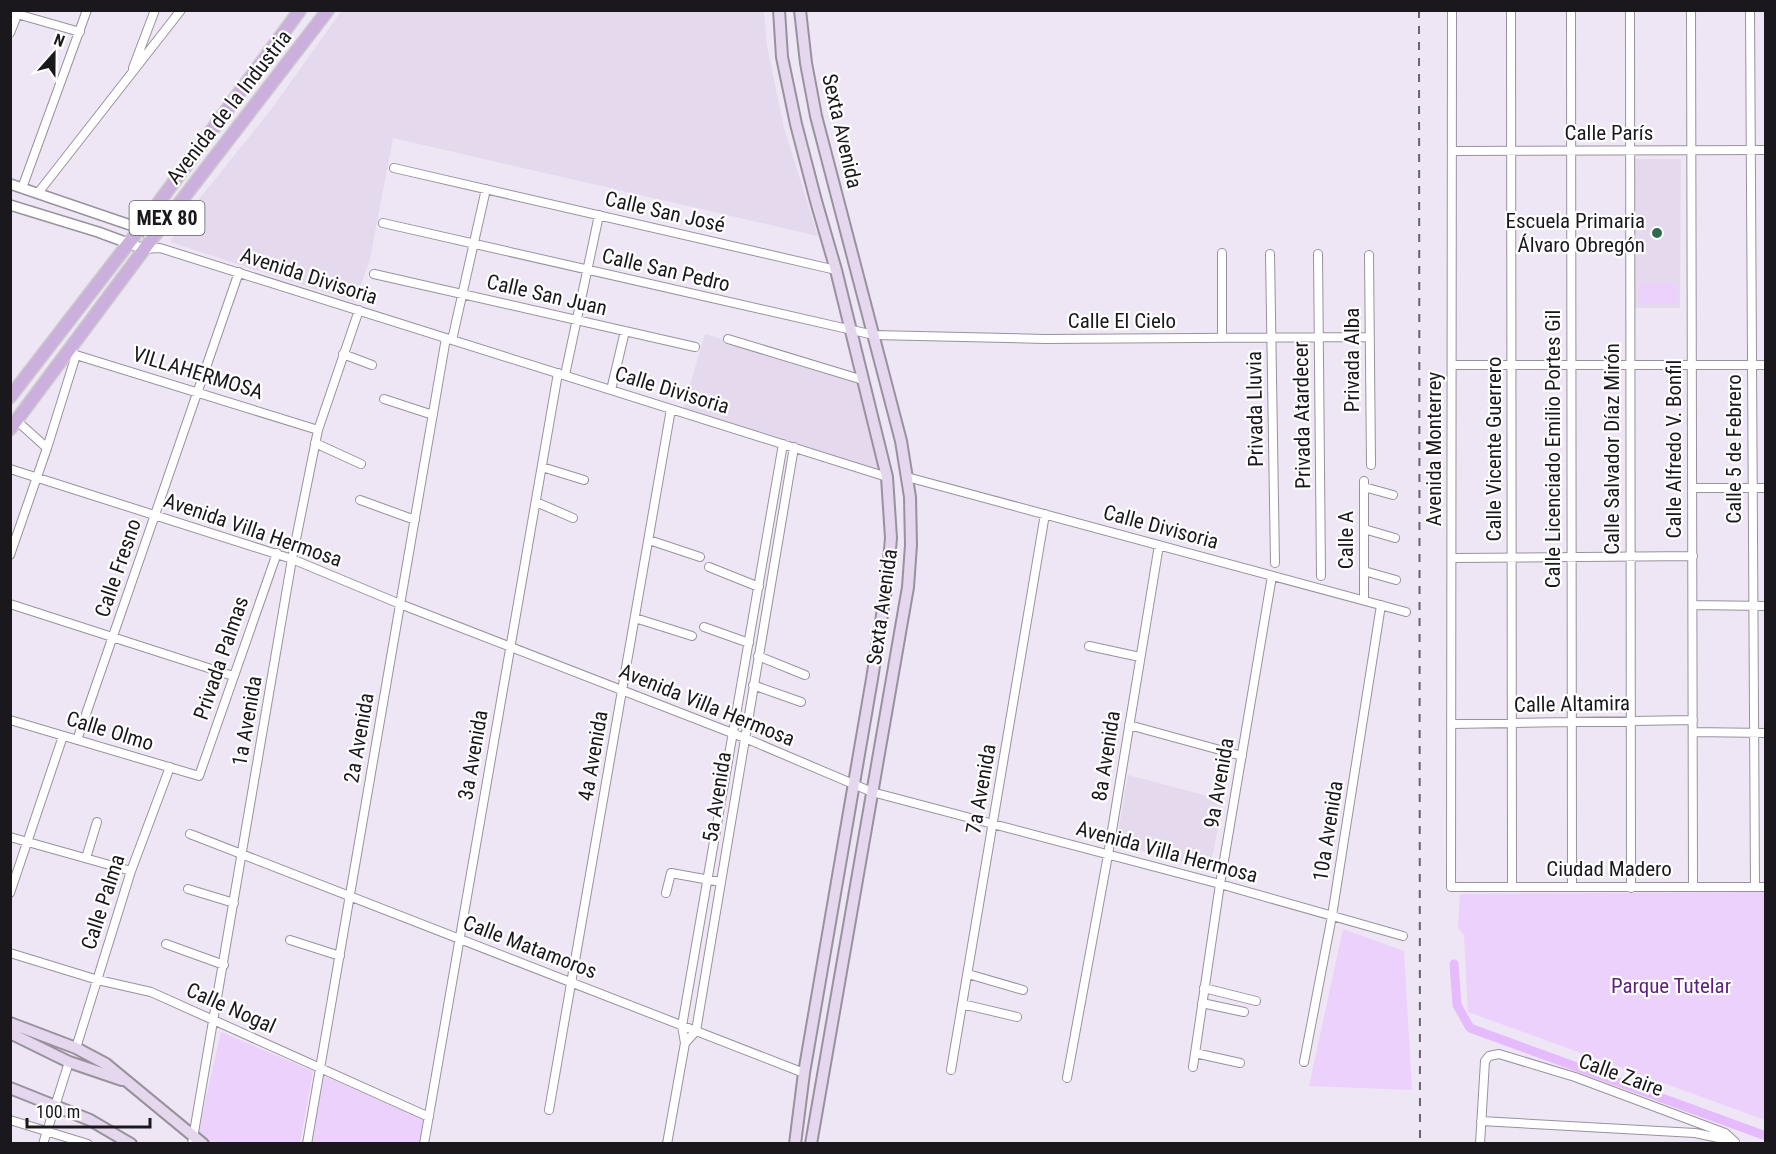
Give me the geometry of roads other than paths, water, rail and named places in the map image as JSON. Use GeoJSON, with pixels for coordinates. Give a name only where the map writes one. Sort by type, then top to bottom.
{"type":"FeatureCollection","features":[{"type":"Feature","properties":{"kind":"main road","name":"Avenida de la Industria"},"geometry":{"type":"LineString","coordinates":[[10,397],[129,243],[300,10]]}},
{"type":"Feature","properties":{"kind":"main road","name":"Avenida de la Industria"},"geometry":{"type":"LineString","coordinates":[[14,425],[73,352],[153,236],[328,10]]}},
{"type":"Feature","properties":{"kind":"main road","name":"Sexta Avenida"},"geometry":{"type":"LineString","coordinates":[[779,10],[782,57],[796,124],[837,270],[887,477],[891,538],[887,583],[872,679],[804,1073],[795,1143]]}},
{"type":"Feature","properties":{"kind":"main road","name":"Sexta Avenida"},"geometry":{"type":"LineString","coordinates":[[800,10],[806,63],[816,116],[901,441],[910,508],[908,587],[811,1143]]}},
{"type":"Feature","properties":{"kind":"main road"},"geometry":{"type":"LineString","coordinates":[[10,1023],[76,1048],[106,1064],[193,1140],[203,1143]]}},
{"type":"Feature","properties":{"kind":"main road"},"geometry":{"type":"LineString","coordinates":[[10,1033],[69,1062],[128,1082]]}},
{"type":"Feature","properties":{"kind":"main road"},"geometry":{"type":"LineString","coordinates":[[10,1088],[90,1120],[131,1143]]}},
{"type":"Feature","properties":{"kind":"street"},"geometry":{"type":"LineString","coordinates":[[22,188],[87,10]]}},
{"type":"Feature","properties":{"kind":"street"},"geometry":{"type":"LineString","coordinates":[[131,74],[155,10]]}},
{"type":"Feature","properties":{"kind":"street"},"geometry":{"type":"LineString","coordinates":[[38,193],[181,10]]}},
{"type":"Feature","properties":{"kind":"street","name":"Avenida Monterrey"},"geometry":{"type":"LineString","coordinates":[[1451,887],[1452,10]]}},
{"type":"Feature","properties":{"kind":"street","name":"Calle Vicente Guerrero"},"geometry":{"type":"LineString","coordinates":[[1511,10],[1512,887]]}},
{"type":"Feature","properties":{"kind":"street","name":"Calle Licenciado Emilio Portes Gil"},"geometry":{"type":"LineString","coordinates":[[1571,10],[1572,887]]}},
{"type":"Feature","properties":{"kind":"street","name":"Calle Salvador Díaz Mirón"},"geometry":{"type":"LineString","coordinates":[[1630,10],[1631,888]]}},
{"type":"Feature","properties":{"kind":"street","name":"Calle Alfredo V. Bonfil"},"geometry":{"type":"LineString","coordinates":[[1691,10],[1693,887]]}},
{"type":"Feature","properties":{"kind":"street","name":"Calle 5 de Febrero"},"geometry":{"type":"LineString","coordinates":[[1750,10],[1755,887]]}},
{"type":"Feature","properties":{"kind":"street"},"geometry":{"type":"LineString","coordinates":[[10,33],[16,12],[80,32]]}},
{"type":"Feature","properties":{"kind":"street","name":"Calle París"},"geometry":{"type":"LineString","coordinates":[[1452,151],[1766,150]]}},
{"type":"Feature","properties":{"kind":"street","name":"Calle San José"},"geometry":{"type":"LineString","coordinates":[[394,168],[837,270]]}},
{"type":"Feature","properties":{"kind":"street"},"geometry":{"type":"LineString","coordinates":[[10,184],[139,228],[153,236],[160,248]]}},
{"type":"Feature","properties":{"kind":"street","name":"2a Avenida"},"geometry":{"type":"LineString","coordinates":[[307,1143],[433,415],[486,189]]}},
{"type":"Feature","properties":{"kind":"street"},"geometry":{"type":"LineString","coordinates":[[10,205],[144,249]]}},
{"type":"Feature","properties":{"kind":"street","name":"3a Avenida"},"geometry":{"type":"LineString","coordinates":[[424,1143],[542,467],[599,215]]}},
{"type":"Feature","properties":{"kind":"street","name":"Calle San Pedro"},"geometry":{"type":"LineString","coordinates":[[383,223],[874,335]]}},
{"type":"Feature","properties":{"kind":"street","name":"Avenida Divisoria"},"geometry":{"type":"LineString","coordinates":[[144,249],[160,248],[449,339]]}},
{"type":"Feature","properties":{"kind":"street"},"geometry":{"type":"LineString","coordinates":[[1222,253],[1222,338]]}},
{"type":"Feature","properties":{"kind":"street","name":"Privada Lluvia"},"geometry":{"type":"LineString","coordinates":[[1270,254],[1275,563]]}},
{"type":"Feature","properties":{"kind":"street","name":"Privada Atardecer"},"geometry":{"type":"LineString","coordinates":[[1318,254],[1321,576]]}},
{"type":"Feature","properties":{"kind":"street","name":"Privada Alba"},"geometry":{"type":"LineString","coordinates":[[1369,255],[1371,465]]}},
{"type":"Feature","properties":{"kind":"street","name":"Calle Fresno"},"geometry":{"type":"LineString","coordinates":[[78,740],[239,272]]}},
{"type":"Feature","properties":{"kind":"street","name":"Calle San Juan"},"geometry":{"type":"LineString","coordinates":[[374,274],[695,347]]}},
{"type":"Feature","properties":{"kind":"street","name":"1a Avenida"},"geometry":{"type":"LineString","coordinates":[[193,1140],[292,559],[315,443],[358,310]]}},
{"type":"Feature","properties":{"kind":"street"},"geometry":{"type":"LineString","coordinates":[[611,390],[625,331]]}},
{"type":"Feature","properties":{"kind":"street","name":"Calle El Cielo"},"geometry":{"type":"LineString","coordinates":[[874,335],[1045,339],[1370,337]]}},
{"type":"Feature","properties":{"kind":"street","name":"Calle Divisoria"},"geometry":{"type":"LineString","coordinates":[[449,339],[887,477]]}},
{"type":"Feature","properties":{"kind":"street"},"geometry":{"type":"LineString","coordinates":[[728,339],[863,380]]}},
{"type":"Feature","properties":{"kind":"street"},"geometry":{"type":"LineString","coordinates":[[10,555],[47,448],[73,352]]}},
{"type":"Feature","properties":{"kind":"street","name":"VILLAHERMOSA"},"geometry":{"type":"LineString","coordinates":[[73,352],[318,430]]}},
{"type":"Feature","properties":{"kind":"street"},"geometry":{"type":"LineString","coordinates":[[344,354],[372,365]]}},
{"type":"Feature","properties":{"kind":"street"},"geometry":{"type":"LineString","coordinates":[[1452,366],[1766,365]]}},
{"type":"Feature","properties":{"kind":"street"},"geometry":{"type":"LineString","coordinates":[[384,399],[433,415]]}},
{"type":"Feature","properties":{"kind":"street","name":"4a Avenida"},"geometry":{"type":"LineString","coordinates":[[549,1110],[671,409]]}},
{"type":"Feature","properties":{"kind":"street"},"geometry":{"type":"LineString","coordinates":[[14,425],[47,448]]}},
{"type":"Feature","properties":{"kind":"street"},"geometry":{"type":"LineString","coordinates":[[315,443],[362,464]]}},
{"type":"Feature","properties":{"kind":"street","name":"5a Avenida"},"geometry":{"type":"LineString","coordinates":[[667,1143],[685,1043],[682,1026],[783,444]]}},
{"type":"Feature","properties":{"kind":"street","name":"5a Avenida"},"geometry":{"type":"LineString","coordinates":[[696,1031],[794,447]]}},
{"type":"Feature","properties":{"kind":"street"},"geometry":{"type":"LineString","coordinates":[[542,467],[584,480]]}},
{"type":"Feature","properties":{"kind":"street","name":"Avenida Villa Hermosa"},"geometry":{"type":"LineString","coordinates":[[10,469],[277,553],[400,604],[745,738],[872,792],[1220,884],[1403,936]]}},
{"type":"Feature","properties":{"kind":"street","name":"Calle Divisoria"},"geometry":{"type":"LineString","coordinates":[[907,477],[1406,612]]}},
{"type":"Feature","properties":{"kind":"street","name":"Calle A"},"geometry":{"type":"LineString","coordinates":[[1364,600],[1364,484],[1393,495]]}},
{"type":"Feature","properties":{"kind":"street"},"geometry":{"type":"LineString","coordinates":[[1693,488],[1766,488]]}},
{"type":"Feature","properties":{"kind":"street"},"geometry":{"type":"LineString","coordinates":[[360,500],[415,520]]}},
{"type":"Feature","properties":{"kind":"street"},"geometry":{"type":"LineString","coordinates":[[536,502],[573,518]]}},
{"type":"Feature","properties":{"kind":"street","name":"7a Avenida"},"geometry":{"type":"LineString","coordinates":[[951,1070],[1045,514]]}},
{"type":"Feature","properties":{"kind":"street"},"geometry":{"type":"LineString","coordinates":[[1364,528],[1395,538]]}},
{"type":"Feature","properties":{"kind":"street"},"geometry":{"type":"LineString","coordinates":[[649,540],[700,557]]}},
{"type":"Feature","properties":{"kind":"street","name":"8a Avenida"},"geometry":{"type":"LineString","coordinates":[[1067,1078],[1108,855],[1159,545]]}},
{"type":"Feature","properties":{"kind":"street"},"geometry":{"type":"LineString","coordinates":[[766,546],[777,549]]}},
{"type":"Feature","properties":{"kind":"street","name":"Privada Palmas"},"geometry":{"type":"LineString","coordinates":[[199,776],[277,553]]}},
{"type":"Feature","properties":{"kind":"street"},"geometry":{"type":"LineString","coordinates":[[1452,558],[1693,556]]}},
{"type":"Feature","properties":{"kind":"street"},"geometry":{"type":"LineString","coordinates":[[709,567],[768,598]]}},
{"type":"Feature","properties":{"kind":"street"},"geometry":{"type":"LineString","coordinates":[[1364,571],[1396,580]]}},
{"type":"Feature","properties":{"kind":"street","name":"9a Avenida"},"geometry":{"type":"LineString","coordinates":[[1192,1067],[1272,576]]}},
{"type":"Feature","properties":{"kind":"street"},"geometry":{"type":"LineString","coordinates":[[10,604],[233,676]]}},
{"type":"Feature","properties":{"kind":"street","name":"10a Avenida"},"geometry":{"type":"LineString","coordinates":[[1304,1062],[1332,916],[1382,605]]}},
{"type":"Feature","properties":{"kind":"street"},"geometry":{"type":"LineString","coordinates":[[1693,605],[1766,606]]}},
{"type":"Feature","properties":{"kind":"street"},"geometry":{"type":"LineString","coordinates":[[635,618],[692,636]]}},
{"type":"Feature","properties":{"kind":"street"},"geometry":{"type":"LineString","coordinates":[[704,627],[749,643]]}},
{"type":"Feature","properties":{"kind":"street"},"geometry":{"type":"LineString","coordinates":[[1089,646],[1140,657]]}},
{"type":"Feature","properties":{"kind":"street"},"geometry":{"type":"LineString","coordinates":[[758,656],[805,675]]}},
{"type":"Feature","properties":{"kind":"street"},"geometry":{"type":"LineString","coordinates":[[753,685],[801,702]]}},
{"type":"Feature","properties":{"kind":"street","name":"Calle Olmo"},"geometry":{"type":"LineString","coordinates":[[10,720],[199,776]]}},
{"type":"Feature","properties":{"kind":"street","name":"Calle Altamira"},"geometry":{"type":"LineString","coordinates":[[1451,723],[1693,720]]}},
{"type":"Feature","properties":{"kind":"street"},"geometry":{"type":"LineString","coordinates":[[1129,725],[1242,756]]}},
{"type":"Feature","properties":{"kind":"street"},"geometry":{"type":"LineString","coordinates":[[1693,732],[1766,733]]}},
{"type":"Feature","properties":{"kind":"street"},"geometry":{"type":"LineString","coordinates":[[10,893],[63,736]]}},
{"type":"Feature","properties":{"kind":"street","name":"Calle Palma"},"geometry":{"type":"LineString","coordinates":[[76,1048],[131,871],[170,767]]}},
{"type":"Feature","properties":{"kind":"street"},"geometry":{"type":"LineString","coordinates":[[86,858],[97,822]]}},
{"type":"Feature","properties":{"kind":"street","name":"Calle Matamoros"},"geometry":{"type":"LineString","coordinates":[[190,834],[804,1073]]}},
{"type":"Feature","properties":{"kind":"street"},"geometry":{"type":"LineString","coordinates":[[10,837],[131,871]]}},
{"type":"Feature","properties":{"kind":"street"},"geometry":{"type":"LineString","coordinates":[[666,893],[670,873],[721,882]]}},
{"type":"Feature","properties":{"kind":"street","name":"Ciudad Madero"},"geometry":{"type":"LineString","coordinates":[[1451,887],[1766,887]]}},
{"type":"Feature","properties":{"kind":"street"},"geometry":{"type":"LineString","coordinates":[[188,889],[234,903]]}},
{"type":"Feature","properties":{"kind":"street"},"geometry":{"type":"LineString","coordinates":[[290,940],[340,956]]}},
{"type":"Feature","properties":{"kind":"street"},"geometry":{"type":"LineString","coordinates":[[165,944],[224,965]]}},
{"type":"Feature","properties":{"kind":"street","name":"Calle Nogal"},"geometry":{"type":"LineString","coordinates":[[10,953],[98,980],[147,990],[429,1117]]}},
{"type":"Feature","properties":{"kind":"street"},"geometry":{"type":"LineString","coordinates":[[968,974],[1023,990]]}},
{"type":"Feature","properties":{"kind":"street"},"geometry":{"type":"LineString","coordinates":[[1204,988],[1256,1001]]}},
{"type":"Feature","properties":{"kind":"street"},"geometry":{"type":"LineString","coordinates":[[1202,1003],[1244,1012]]}},
{"type":"Feature","properties":{"kind":"street"},"geometry":{"type":"LineString","coordinates":[[963,1004],[1017,1017]]}},
{"type":"Feature","properties":{"kind":"street"},"geometry":{"type":"LineString","coordinates":[[685,1043],[696,1031]]}},
{"type":"Feature","properties":{"kind":"street"},"geometry":{"type":"LineString","coordinates":[[1195,1053],[1240,1064]]}},
{"type":"Feature","properties":{"kind":"street","name":"Calle Zaire"},"geometry":{"type":"LineString","coordinates":[[1481,1121],[1485,1061],[1489,1056],[1499,1054],[1575,1077],[1725,1133],[1735,1143]]}},
{"type":"Feature","properties":{"kind":"street"},"geometry":{"type":"LineString","coordinates":[[43,1143],[69,1062]]}},
{"type":"Feature","properties":{"kind":"street"},"geometry":{"type":"LineString","coordinates":[[10,1120],[88,1143]]}},
{"type":"Feature","properties":{"kind":"street"},"geometry":{"type":"LineString","coordinates":[[1480,1143],[1481,1121],[1695,1133],[1735,1143]]}},
{"type":"Feature","properties":{"kind":"waterway"},"geometry":{"type":"LineString","coordinates":[[1454,964],[1457,1005],[1470,1028],[1766,1136]]}},
{"type":"Feature","properties":{"kind":"railway"},"geometry":{"type":"LineString","coordinates":[[1419,10],[1420,1144]]}},
{"type":"Feature","properties":{"kind":"place","name":"Escuela Primaria Álvaro Obregón"},"geometry":{"type":"Point","coordinates":[1657,233]}},
{"type":"Feature","properties":{"kind":"park label","name":"Parque Tutelar"},"geometry":{"type":"Point","coordinates":[1671,986]}}]}
